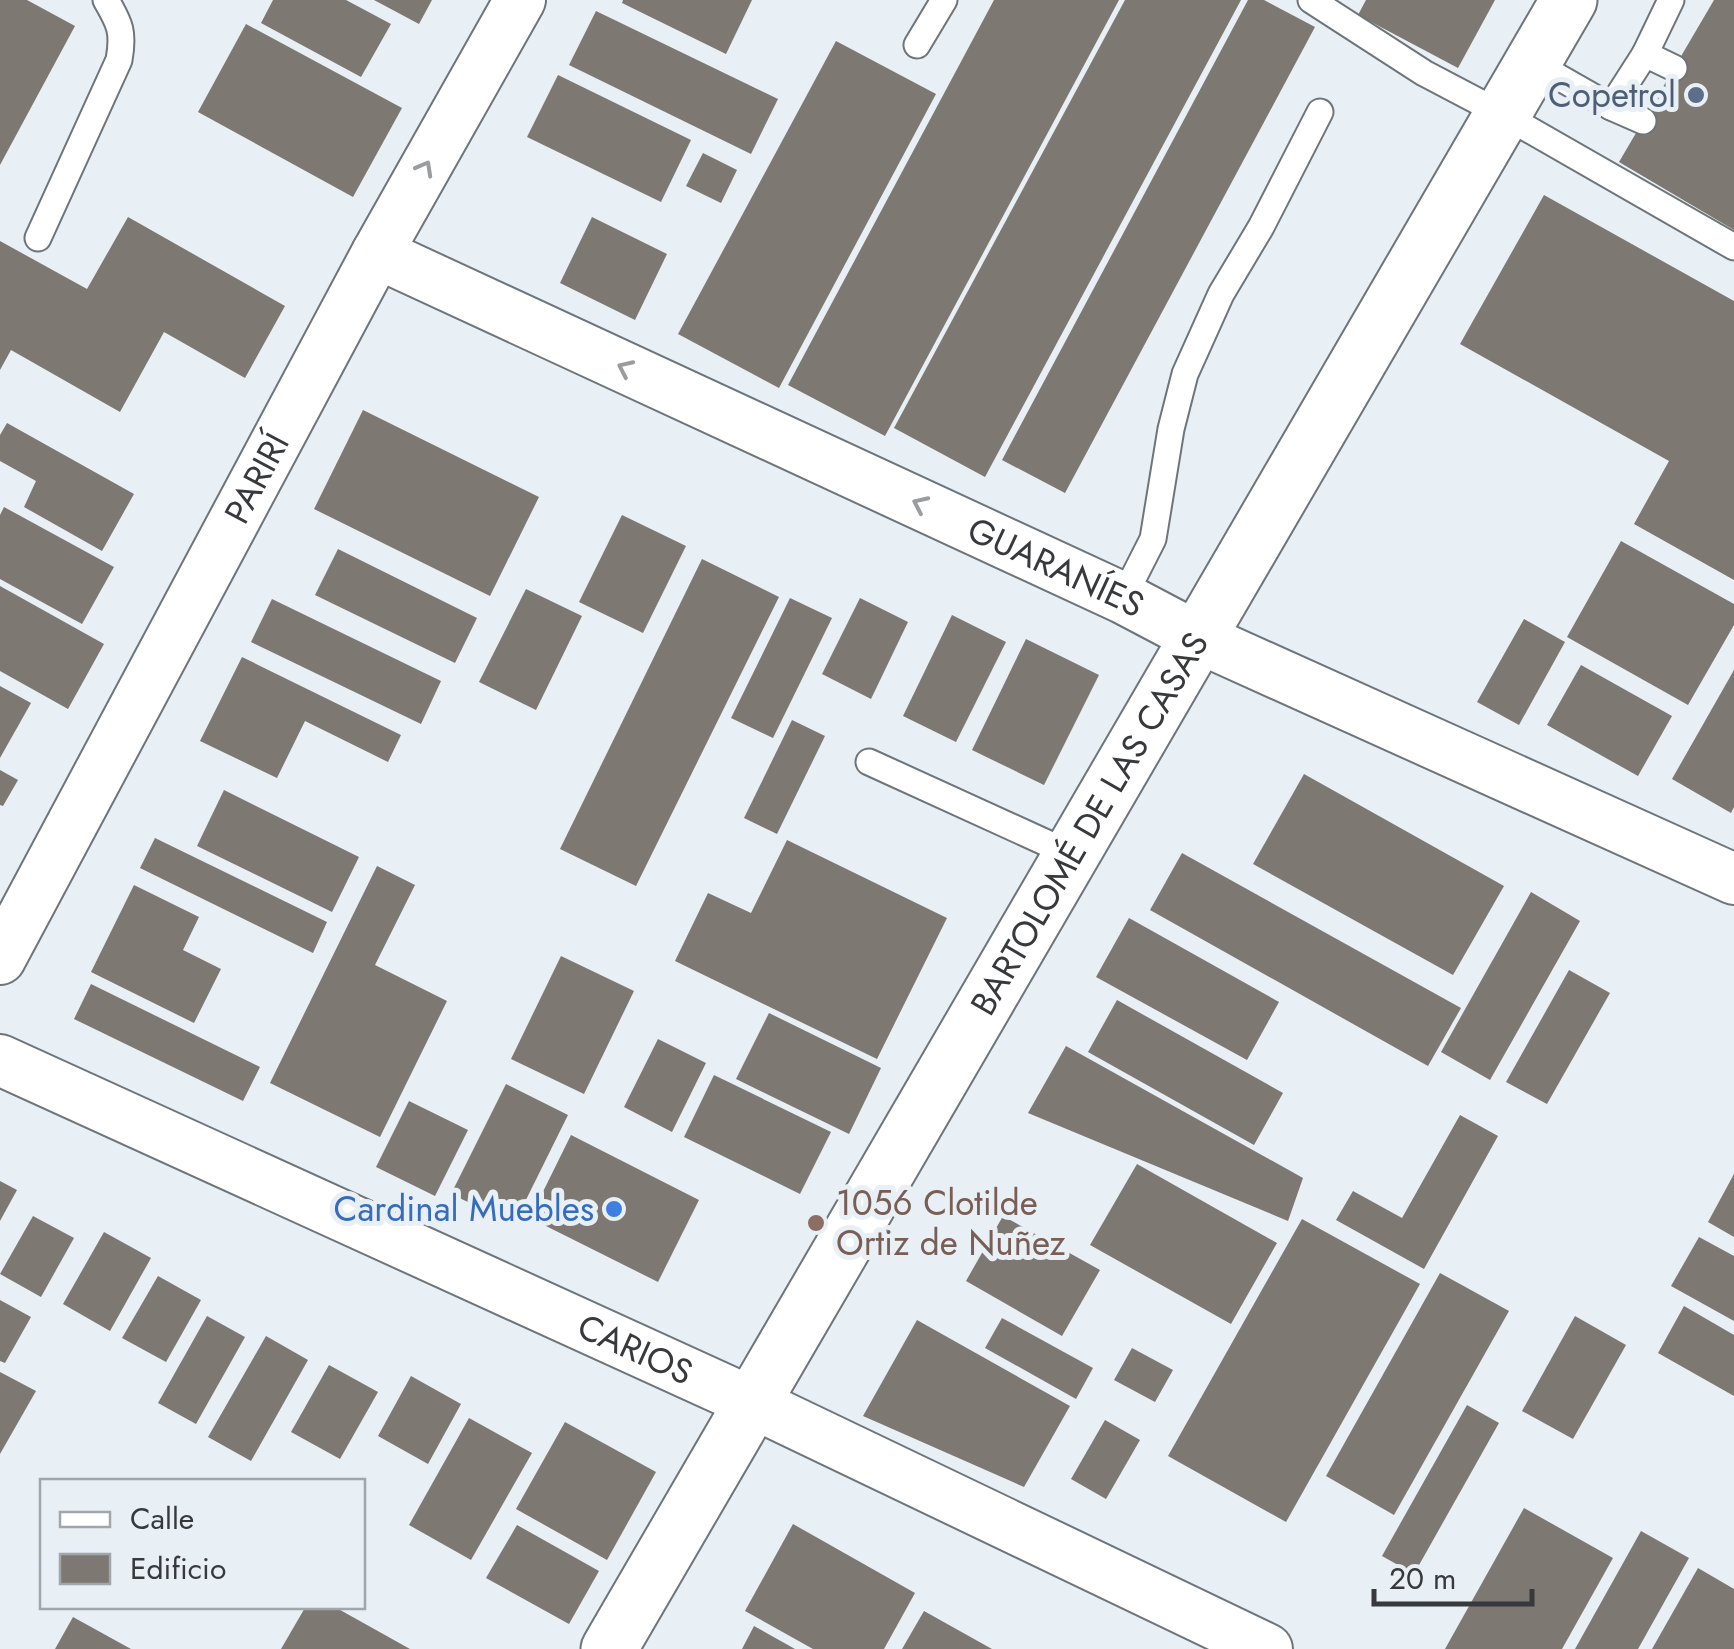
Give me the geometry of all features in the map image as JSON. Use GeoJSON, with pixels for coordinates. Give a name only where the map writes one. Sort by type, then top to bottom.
{"type":"FeatureCollection","features":[{"type":"Feature","properties":{"kind":"street","name":"PARIRÍ"},"geometry":{"type":"LineString","coordinates":[[0,959],[377,253],[520,0]]}},
{"type":"Feature","properties":{"kind":"street","name":"BARTOLOMÉ DE LAS CASAS"},"geometry":{"type":"LineString","coordinates":[[609,1649],[1568,0]]}},
{"type":"Feature","properties":{"kind":"street","name":"GUARANÍES"},"geometry":{"type":"LineString","coordinates":[[377,253],[1123,598],[1197,637],[1734,879]]}},
{"type":"Feature","properties":{"kind":"street","name":"CARIOS"},"geometry":{"type":"LineString","coordinates":[[0,1060],[751,1402],[1267,1649]]}},
{"type":"Feature","properties":{"kind":"lane"},"geometry":{"type":"LineString","coordinates":[[38,238],[118,60],[121,26],[106,0]]}},
{"type":"Feature","properties":{"kind":"lane"},"geometry":{"type":"LineString","coordinates":[[918,45],[944,0]]}},
{"type":"Feature","properties":{"kind":"lane"},"geometry":{"type":"LineString","coordinates":[[1310,0],[1424,73],[1734,247]]}},
{"type":"Feature","properties":{"kind":"lane"},"geometry":{"type":"LineString","coordinates":[[1612,107],[1672,0]]}},
{"type":"Feature","properties":{"kind":"lane"},"geometry":{"type":"LineString","coordinates":[[1645,54],[1674,68]]}},
{"type":"Feature","properties":{"kind":"lane"},"geometry":{"type":"LineString","coordinates":[[1532,62],[1643,122]]}},
{"type":"Feature","properties":{"kind":"lane"},"geometry":{"type":"LineString","coordinates":[[1123,598],[1153,539],[1171,429],[1185,374],[1221,294],[1320,112]]}},
{"type":"Feature","properties":{"kind":"lane"},"geometry":{"type":"LineString","coordinates":[[869,762],[1072,855]]}},
{"type":"Feature","properties":{"kind":"building"},"geometry":{"type":"Polygon","coordinates":[[[0,0],[27,0],[75,26],[0,165],[0,0]]]}},
{"type":"Feature","properties":{"kind":"building"},"geometry":{"type":"Polygon","coordinates":[[[273,0],[346,0],[391,24],[361,77],[261,23],[273,0]]]}},
{"type":"Feature","properties":{"kind":"building"},"geometry":{"type":"Polygon","coordinates":[[[374,0],[432,0],[419,24],[374,0]]]}},
{"type":"Feature","properties":{"kind":"building"},"geometry":{"type":"Polygon","coordinates":[[[752,0],[726,54],[622,3],[752,0]]]}},
{"type":"Feature","properties":{"kind":"building"},"geometry":{"type":"Polygon","coordinates":[[[994,0],[1119,0],[885,436],[788,385],[994,0]]]}},
{"type":"Feature","properties":{"kind":"building"},"geometry":{"type":"Polygon","coordinates":[[[1125,0],[1241,0],[985,477],[894,428],[1125,0]]]}},
{"type":"Feature","properties":{"kind":"building"},"geometry":{"type":"Polygon","coordinates":[[[1248,0],[1264,0],[1315,27],[1065,493],[1002,460],[1248,0]]]}},
{"type":"Feature","properties":{"kind":"building"},"geometry":{"type":"Polygon","coordinates":[[[1366,0],[1495,0],[1458,68],[1358,15],[1366,0]]]}},
{"type":"Feature","properties":{"kind":"building","name":"Copetrol"},"geometry":{"type":"Polygon","coordinates":[[[1714,0],[1734,0],[1734,230],[1619,162],[1714,0]]]}},
{"type":"Feature","properties":{"kind":"building"},"geometry":{"type":"Polygon","coordinates":[[[596,11],[778,99],[751,154],[569,65],[596,11]]]}},
{"type":"Feature","properties":{"kind":"building"},"geometry":{"type":"Polygon","coordinates":[[[246,24],[402,108],[353,197],[198,112],[246,24]]]}},
{"type":"Feature","properties":{"kind":"building"},"geometry":{"type":"Polygon","coordinates":[[[836,41],[936,94],[779,388],[678,334],[836,41]]]}},
{"type":"Feature","properties":{"kind":"building"},"geometry":{"type":"Polygon","coordinates":[[[558,75],[691,140],[661,202],[527,137],[558,75]]]}},
{"type":"Feature","properties":{"kind":"building"},"geometry":{"type":"Polygon","coordinates":[[[703,153],[737,170],[721,203],[686,186],[703,153]]]}},
{"type":"Feature","properties":{"kind":"building"},"geometry":{"type":"Polygon","coordinates":[[[1544,195],[1734,301],[1734,580],[1634,524],[1669,461],[1460,344],[1544,195]]]}},
{"type":"Feature","properties":{"kind":"building"},"geometry":{"type":"Polygon","coordinates":[[[128,217],[285,306],[245,378],[164,332],[120,412],[11,350],[0,370],[0,241],[87,289],[128,217]]]}},
{"type":"Feature","properties":{"kind":"building"},"geometry":{"type":"Polygon","coordinates":[[[592,217],[667,254],[635,320],[560,283],[592,217]]]}},
{"type":"Feature","properties":{"kind":"building"},"geometry":{"type":"Polygon","coordinates":[[[363,410],[539,497],[490,596],[314,509],[363,410]]]}},
{"type":"Feature","properties":{"kind":"building"},"geometry":{"type":"Polygon","coordinates":[[[7,423],[134,494],[102,551],[24,507],[36,481],[0,461],[0,435],[7,423]]]}},
{"type":"Feature","properties":{"kind":"building"},"geometry":{"type":"Polygon","coordinates":[[[4,507],[114,567],[82,624],[0,579],[0,515],[4,507]]]}},
{"type":"Feature","properties":{"kind":"building"},"geometry":{"type":"Polygon","coordinates":[[[622,515],[686,546],[643,633],[579,602],[622,515]]]}},
{"type":"Feature","properties":{"kind":"building"},"geometry":{"type":"Polygon","coordinates":[[[1621,541],[1734,604],[1734,625],[1688,705],[1567,637],[1621,541]]]}},
{"type":"Feature","properties":{"kind":"building"},"geometry":{"type":"Polygon","coordinates":[[[338,549],[477,618],[455,663],[315,595],[338,549]]]}},
{"type":"Feature","properties":{"kind":"building"},"geometry":{"type":"Polygon","coordinates":[[[702,559],[779,597],[636,886],[560,849],[702,559]]]}},
{"type":"Feature","properties":{"kind":"building"},"geometry":{"type":"Polygon","coordinates":[[[0,586],[104,644],[68,709],[0,671],[0,586]]]}},
{"type":"Feature","properties":{"kind":"building"},"geometry":{"type":"Polygon","coordinates":[[[526,589],[582,616],[536,710],[479,682],[526,589]]]}},
{"type":"Feature","properties":{"kind":"building"},"geometry":{"type":"Polygon","coordinates":[[[790,598],[832,618],[773,738],[731,718],[790,598]]]}},
{"type":"Feature","properties":{"kind":"building"},"geometry":{"type":"Polygon","coordinates":[[[860,598],[908,622],[871,699],[822,674],[860,598]]]}},
{"type":"Feature","properties":{"kind":"building"},"geometry":{"type":"Polygon","coordinates":[[[272,599],[441,681],[421,724],[251,642],[272,599]]]}},
{"type":"Feature","properties":{"kind":"building"},"geometry":{"type":"Polygon","coordinates":[[[952,615],[1006,642],[956,742],[903,716],[952,615]]]}},
{"type":"Feature","properties":{"kind":"building"},"geometry":{"type":"Polygon","coordinates":[[[1524,619],[1565,642],[1519,725],[1477,702],[1524,619]]]}},
{"type":"Feature","properties":{"kind":"building"},"geometry":{"type":"Polygon","coordinates":[[[1026,639],[1099,675],[1044,785],[972,750],[1026,639]]]}},
{"type":"Feature","properties":{"kind":"building"},"geometry":{"type":"Polygon","coordinates":[[[242,657],[401,735],[388,762],[305,721],[277,778],[200,741],[242,657]]]}},
{"type":"Feature","properties":{"kind":"building"},"geometry":{"type":"Polygon","coordinates":[[[1581,665],[1672,716],[1638,776],[1547,725],[1581,665]]]}},
{"type":"Feature","properties":{"kind":"building"},"geometry":{"type":"Polygon","coordinates":[[[1734,670],[1734,807],[1731,813],[1672,779],[1734,670]]]}},
{"type":"Feature","properties":{"kind":"building"},"geometry":{"type":"Polygon","coordinates":[[[0,686],[31,703],[0,758],[0,686]]]}},
{"type":"Feature","properties":{"kind":"building"},"geometry":{"type":"Polygon","coordinates":[[[792,720],[825,736],[777,834],[744,818],[792,720]]]}},
{"type":"Feature","properties":{"kind":"building"},"geometry":{"type":"Polygon","coordinates":[[[0,770],[18,780],[3,806],[0,805],[0,770]]]}},
{"type":"Feature","properties":{"kind":"building"},"geometry":{"type":"Polygon","coordinates":[[[1304,774],[1504,886],[1453,975],[1253,864],[1304,774]]]}},
{"type":"Feature","properties":{"kind":"building"},"geometry":{"type":"Polygon","coordinates":[[[224,790],[359,857],[332,912],[197,846],[224,790]]]}},
{"type":"Feature","properties":{"kind":"building"},"geometry":{"type":"Polygon","coordinates":[[[155,838],[327,922],[313,953],[140,868],[155,838]]]}},
{"type":"Feature","properties":{"kind":"building"},"geometry":{"type":"Polygon","coordinates":[[[787,840],[947,918],[877,1059],[675,961],[708,893],[751,913],[787,840]]]}},
{"type":"Feature","properties":{"kind":"building"},"geometry":{"type":"Polygon","coordinates":[[[1182,853],[1461,1008],[1428,1066],[1150,910],[1182,853]]]}},
{"type":"Feature","properties":{"kind":"building"},"geometry":{"type":"Polygon","coordinates":[[[377,866],[415,885],[375,965],[447,1001],[380,1137],[270,1083],[377,866]]]}},
{"type":"Feature","properties":{"kind":"building"},"geometry":{"type":"Polygon","coordinates":[[[134,885],[199,917],[183,950],[221,969],[194,1023],[91,972],[134,885]]]}},
{"type":"Feature","properties":{"kind":"building"},"geometry":{"type":"Polygon","coordinates":[[[1531,892],[1580,921],[1490,1080],[1441,1052],[1531,892]]]}},
{"type":"Feature","properties":{"kind":"building"},"geometry":{"type":"Polygon","coordinates":[[[1129,918],[1279,1002],[1247,1060],[1096,977],[1129,918]]]}},
{"type":"Feature","properties":{"kind":"building"},"geometry":{"type":"Polygon","coordinates":[[[561,956],[634,991],[584,1094],[511,1059],[561,956]]]}},
{"type":"Feature","properties":{"kind":"building"},"geometry":{"type":"Polygon","coordinates":[[[1569,970],[1610,993],[1547,1104],[1506,1082],[1569,970]]]}},
{"type":"Feature","properties":{"kind":"building"},"geometry":{"type":"Polygon","coordinates":[[[91,984],[260,1067],[243,1101],[74,1019],[91,984]]]}},
{"type":"Feature","properties":{"kind":"building"},"geometry":{"type":"Polygon","coordinates":[[[1117,1000],[1283,1093],[1254,1145],[1088,1052],[1117,1000]]]}},
{"type":"Feature","properties":{"kind":"building"},"geometry":{"type":"Polygon","coordinates":[[[769,1013],[881,1068],[849,1134],[736,1079],[769,1013]]]}},
{"type":"Feature","properties":{"kind":"building"},"geometry":{"type":"Polygon","coordinates":[[[658,1039],[706,1063],[672,1132],[624,1107],[658,1039]]]}},
{"type":"Feature","properties":{"kind":"building"},"geometry":{"type":"Polygon","coordinates":[[[1066,1046],[1303,1178],[1288,1221],[1028,1113],[1066,1046]]]}},
{"type":"Feature","properties":{"kind":"building"},"geometry":{"type":"Polygon","coordinates":[[[714,1075],[831,1132],[800,1194],[684,1137],[714,1075]]]}},
{"type":"Feature","properties":{"kind":"building"},"geometry":{"type":"Polygon","coordinates":[[[506,1084],[568,1115],[514,1224],[451,1194],[506,1084]]]}},
{"type":"Feature","properties":{"kind":"building"},"geometry":{"type":"Polygon","coordinates":[[[409,1101],[468,1130],[435,1196],[376,1167],[409,1101]]]}},
{"type":"Feature","properties":{"kind":"building"},"geometry":{"type":"Polygon","coordinates":[[[1460,1115],[1498,1136],[1424,1269],[1336,1220],[1353,1191],[1402,1218],[1460,1115]]]}},
{"type":"Feature","properties":{"kind":"building","name":"Cardinal Muebles"},"geometry":{"type":"Polygon","coordinates":[[[571,1135],[699,1200],[658,1282],[530,1218],[571,1135]]]}},
{"type":"Feature","properties":{"kind":"building"},"geometry":{"type":"Polygon","coordinates":[[[1137,1164],[1277,1243],[1231,1324],[1090,1245],[1137,1164]]]}},
{"type":"Feature","properties":{"kind":"building"},"geometry":{"type":"Polygon","coordinates":[[[1734,1174],[1734,1237],[1708,1222],[1734,1174]]]}},
{"type":"Feature","properties":{"kind":"building"},"geometry":{"type":"Polygon","coordinates":[[[0,1181],[17,1190],[0,1221],[0,1181]]]}},
{"type":"Feature","properties":{"kind":"building"},"geometry":{"type":"Polygon","coordinates":[[[33,1216],[74,1238],[41,1297],[0,1274],[33,1216]]]}},
{"type":"Feature","properties":{"kind":"building"},"geometry":{"type":"Polygon","coordinates":[[[1003,1216],[1100,1270],[1062,1336],[966,1281],[1003,1216]]]}},
{"type":"Feature","properties":{"kind":"building"},"geometry":{"type":"Polygon","coordinates":[[[1302,1219],[1420,1284],[1286,1522],[1168,1456],[1302,1219]]]}},
{"type":"Feature","properties":{"kind":"building"},"geometry":{"type":"Polygon","coordinates":[[[104,1232],[151,1258],[110,1331],[63,1304],[104,1232]]]}},
{"type":"Feature","properties":{"kind":"building"},"geometry":{"type":"Polygon","coordinates":[[[1699,1237],[1734,1256],[1734,1321],[1671,1286],[1699,1237]]]}},
{"type":"Feature","properties":{"kind":"building"},"geometry":{"type":"Polygon","coordinates":[[[1440,1273],[1509,1311],[1394,1515],[1326,1476],[1440,1273]]]}},
{"type":"Feature","properties":{"kind":"building"},"geometry":{"type":"Polygon","coordinates":[[[158,1276],[201,1300],[166,1362],[122,1338],[158,1276]]]}},
{"type":"Feature","properties":{"kind":"building"},"geometry":{"type":"Polygon","coordinates":[[[0,1300],[31,1317],[5,1363],[0,1361],[0,1300]]]}},
{"type":"Feature","properties":{"kind":"building"},"geometry":{"type":"Polygon","coordinates":[[[1684,1306],[1734,1335],[1734,1396],[1658,1353],[1684,1306]]]}},
{"type":"Feature","properties":{"kind":"building"},"geometry":{"type":"Polygon","coordinates":[[[207,1316],[245,1337],[196,1424],[158,1403],[207,1316]]]}},
{"type":"Feature","properties":{"kind":"building"},"geometry":{"type":"Polygon","coordinates":[[[1575,1316],[1626,1345],[1573,1439],[1522,1411],[1575,1316]]]}},
{"type":"Feature","properties":{"kind":"building"},"geometry":{"type":"Polygon","coordinates":[[[1002,1318],[1093,1368],[1076,1399],[985,1348],[1002,1318]]]}},
{"type":"Feature","properties":{"kind":"building"},"geometry":{"type":"Polygon","coordinates":[[[917,1320],[1070,1406],[1024,1487],[863,1416],[917,1320]]]}},
{"type":"Feature","properties":{"kind":"building"},"geometry":{"type":"Polygon","coordinates":[[[266,1336],[308,1360],[251,1461],[208,1437],[266,1336]]]}},
{"type":"Feature","properties":{"kind":"building"},"geometry":{"type":"Polygon","coordinates":[[[1132,1348],[1173,1370],[1155,1402],[1114,1380],[1132,1348]]]}},
{"type":"Feature","properties":{"kind":"building"},"geometry":{"type":"Polygon","coordinates":[[[329,1365],[378,1392],[340,1459],[291,1432],[329,1365]]]}},
{"type":"Feature","properties":{"kind":"building"},"geometry":{"type":"Polygon","coordinates":[[[0,1372],[36,1391],[0,1454],[0,1372]]]}},
{"type":"Feature","properties":{"kind":"building"},"geometry":{"type":"Polygon","coordinates":[[[411,1376],[461,1404],[428,1464],[378,1436],[411,1376]]]}},
{"type":"Feature","properties":{"kind":"building"},"geometry":{"type":"Polygon","coordinates":[[[1467,1405],[1499,1423],[1414,1574],[1382,1556],[1467,1405]]]}},
{"type":"Feature","properties":{"kind":"building"},"geometry":{"type":"Polygon","coordinates":[[[469,1418],[532,1453],[471,1560],[409,1525],[469,1418]]]}},
{"type":"Feature","properties":{"kind":"building"},"geometry":{"type":"Polygon","coordinates":[[[1105,1420],[1140,1440],[1106,1499],[1071,1479],[1105,1420]]]}},
{"type":"Feature","properties":{"kind":"building"},"geometry":{"type":"Polygon","coordinates":[[[565,1422],[656,1472],[607,1560],[516,1509],[565,1422]]]}},
{"type":"Feature","properties":{"kind":"building"},"geometry":{"type":"Polygon","coordinates":[[[1524,1508],[1613,1558],[1562,1649],[1445,1649],[1524,1508]]]}},
{"type":"Feature","properties":{"kind":"building"},"geometry":{"type":"Polygon","coordinates":[[[793,1524],[915,1593],[884,1649],[813,1649],[745,1611],[793,1524]]]}},
{"type":"Feature","properties":{"kind":"building"},"geometry":{"type":"Polygon","coordinates":[[[517,1525],[599,1571],[569,1624],[486,1578],[517,1525]]]}},
{"type":"Feature","properties":{"kind":"building"},"geometry":{"type":"Polygon","coordinates":[[[1641,1531],[1689,1558],[1638,1649],[1575,1649],[1641,1531]]]}},
{"type":"Feature","properties":{"kind":"building"},"geometry":{"type":"Polygon","coordinates":[[[1698,1568],[1734,1589],[1734,1649],[1652,1649],[1698,1568]]]}},
{"type":"Feature","properties":{"kind":"building"},"geometry":{"type":"Polygon","coordinates":[[[304,1609],[338,1609],[410,1649],[281,1649],[304,1609]]]}},
{"type":"Feature","properties":{"kind":"building"},"geometry":{"type":"Polygon","coordinates":[[[924,1611],[992,1649],[902,1649],[924,1611]]]}},
{"type":"Feature","properties":{"kind":"building"},"geometry":{"type":"Polygon","coordinates":[[[73,1617],[131,1649],[55,1649],[73,1617]]]}},
{"type":"Feature","properties":{"kind":"building"},"geometry":{"type":"Polygon","coordinates":[[[754,1626],[795,1649],[742,1649],[754,1626]]]}},
{"type":"Feature","properties":{"kind":"place","name":"Copetrol"},"geometry":{"type":"Point","coordinates":[1696,95]}},
{"type":"Feature","properties":{"kind":"place","name":"Cardinal Muebles"},"geometry":{"type":"Point","coordinates":[614,1209]}},
{"type":"Feature","properties":{"kind":"place","name":"1056 Clotilde Ortiz de Nuñez"},"geometry":{"type":"Point","coordinates":[816,1223]}}]}
